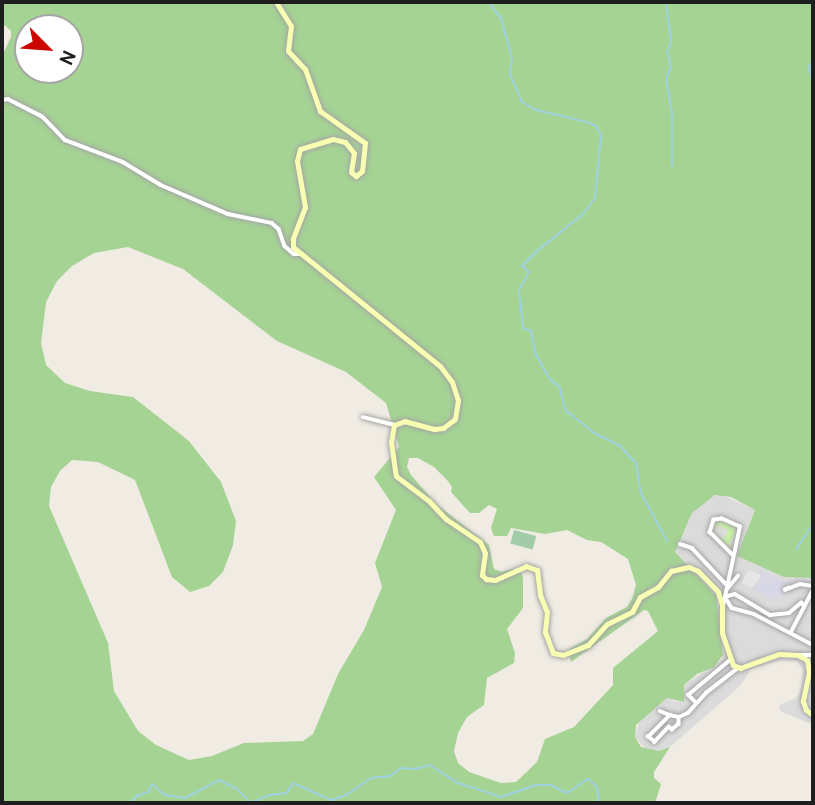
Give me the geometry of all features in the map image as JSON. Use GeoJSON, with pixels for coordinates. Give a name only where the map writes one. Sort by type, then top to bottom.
{"type":"FeatureCollection","features":[{"type":"Feature","properties":{"kind":"street"},"geometry":{"type":"LineString","coordinates":[[276,2],[291,26],[289,51],[305,69],[320,111],[365,143],[362,171],[356,176],[351,172],[354,153],[345,142],[333,139],[300,149],[297,161],[305,207],[293,239],[299,254]]}},
{"type":"Feature","properties":{"kind":"street"},"geometry":{"type":"LineString","coordinates":[[2,100],[8,99],[43,117],[65,140],[123,162],[162,184],[228,214],[272,223],[279,229],[285,246],[294,254],[299,254],[360,300],[440,366],[452,382],[458,410],[448,425],[434,429],[405,421],[394,425],[363,416]]}},
{"type":"Feature","properties":{"kind":"street"},"geometry":{"type":"LineString","coordinates":[[394,425],[391,442],[396,476],[429,501],[446,519],[480,542],[485,552],[482,575],[491,580],[519,568],[532,566],[539,574],[540,595],[547,612],[545,632],[549,648],[559,655],[588,645],[607,624],[632,612],[643,595],[680,567],[695,569],[718,592],[722,608],[722,633],[730,660],[738,668]]}},
{"type":"Feature","properties":{"kind":"street"},"geometry":{"type":"LineString","coordinates":[[722,608],[727,597],[740,527],[716,519],[711,524],[710,532],[733,554]]}},
{"type":"Feature","properties":{"kind":"street"},"geometry":{"type":"LineString","coordinates":[[680,544],[692,548],[727,587]]}},
{"type":"Feature","properties":{"kind":"street"},"geometry":{"type":"LineString","coordinates":[[727,587],[738,576]]}},
{"type":"Feature","properties":{"kind":"street"},"geometry":{"type":"LineString","coordinates":[[789,589],[805,583],[813,588],[790,632]]}},
{"type":"Feature","properties":{"kind":"street"},"geometry":{"type":"LineString","coordinates":[[727,597],[735,594],[770,615],[789,612],[801,603],[804,605]]}},
{"type":"Feature","properties":{"kind":"street"},"geometry":{"type":"LineString","coordinates":[[727,597],[732,608],[790,632],[813,645]]}},
{"type":"Feature","properties":{"kind":"street"},"geometry":{"type":"LineString","coordinates":[[660,712],[679,717],[688,713],[738,668],[772,655],[813,655]]}},
{"type":"Feature","properties":{"kind":"street"},"geometry":{"type":"LineString","coordinates":[[800,655],[809,668],[803,701],[812,713]]}},
{"type":"Feature","properties":{"kind":"street"},"geometry":{"type":"LineString","coordinates":[[696,703],[688,695],[730,660]]}},
{"type":"Feature","properties":{"kind":"street"},"geometry":{"type":"LineString","coordinates":[[670,715],[648,737],[655,742],[669,727],[672,730],[679,724],[679,717]]}},
{"type":"Feature","properties":{"kind":"shaded area"},"geometry":{"type":"Polygon","coordinates":[[[720,494],[755,510],[737,556],[784,577],[813,578],[813,725],[780,711],[779,705],[796,698],[800,693],[803,670],[797,661],[777,661],[751,669],[741,685],[670,747],[659,752],[646,749],[635,737],[639,721],[667,698],[678,702],[684,696],[684,685],[721,660],[723,655],[718,633],[718,601],[675,552],[692,513],[709,498],[720,494]]]}},
{"type":"Feature","properties":{"kind":"shaded area"},"geometry":{"type":"Polygon","coordinates":[[[748,570],[762,575],[752,588],[742,583],[748,570]]]}},
{"type":"Feature","properties":{"kind":"shaded area"},"geometry":{"type":"Polygon","coordinates":[[[757,570],[783,581],[793,581],[785,585],[785,594],[770,599],[752,588],[762,578],[757,570]]]}},
{"type":"Feature","properties":{"kind":"green space"},"geometry":{"type":"Polygon","coordinates":[[[2,2],[813,2],[813,578],[784,577],[737,556],[755,510],[731,497],[715,495],[692,513],[675,552],[716,596],[723,655],[714,667],[697,674],[684,685],[684,702],[667,698],[636,725],[635,737],[641,747],[659,751],[670,747],[654,772],[654,778],[661,784],[655,803],[2,803],[2,56],[11,31],[2,23],[2,2]],[[128,247],[94,253],[72,266],[57,281],[46,302],[41,343],[46,365],[65,383],[90,391],[133,397],[189,441],[221,482],[236,521],[233,545],[223,572],[209,586],[190,592],[172,577],[135,480],[98,462],[72,460],[60,471],[51,487],[49,506],[108,643],[114,691],[138,731],[156,745],[189,760],[212,756],[244,743],[303,741],[313,734],[338,674],[364,630],[382,587],[375,563],[396,510],[374,477],[399,447],[386,403],[346,372],[277,341],[183,269],[128,247]],[[409,458],[407,467],[411,475],[436,504],[489,545],[494,569],[502,572],[512,569],[523,577],[523,608],[507,629],[515,653],[514,663],[487,678],[484,705],[467,717],[458,733],[454,751],[458,763],[469,772],[501,783],[516,782],[537,762],[545,739],[574,727],[613,685],[613,668],[658,631],[648,611],[644,610],[571,662],[568,652],[571,648],[587,639],[606,618],[627,607],[632,599],[636,585],[628,559],[601,542],[587,540],[567,530],[545,534],[511,528],[507,536],[494,536],[491,528],[497,509],[489,505],[479,513],[470,513],[451,492],[452,487],[447,480],[434,467],[418,458],[409,458]]]}},
{"type":"Feature","properties":{"kind":"green space"},"geometry":{"type":"Polygon","coordinates":[[[720,521],[738,528],[729,544],[731,549],[715,534],[724,539],[728,530],[718,525],[713,532],[714,522],[720,521]]]}},
{"type":"Feature","properties":{"kind":"green space"},"geometry":{"type":"Polygon","coordinates":[[[514,530],[536,536],[533,549],[510,544],[514,530]]]}},
{"type":"Feature","properties":{"kind":"waterway"},"geometry":{"type":"LineString","coordinates":[[488,2],[501,18],[512,58],[510,74],[522,102],[536,110],[587,122],[596,126],[601,135],[595,198],[582,215],[522,266],[529,272],[519,290],[523,328],[531,331],[535,353],[549,378],[560,388],[565,410],[594,433],[619,445],[636,463],[641,493],[667,541]]}},
{"type":"Feature","properties":{"kind":"waterway"},"geometry":{"type":"LineString","coordinates":[[666,2],[671,43],[667,52],[671,67],[666,79],[672,114],[672,166]]}},
{"type":"Feature","properties":{"kind":"waterway"},"geometry":{"type":"LineString","coordinates":[[813,60],[809,67],[813,83]]}},
{"type":"Feature","properties":{"kind":"waterway"},"geometry":{"type":"LineString","coordinates":[[796,549],[813,525]]}},
{"type":"Feature","properties":{"kind":"waterway"},"geometry":{"type":"LineString","coordinates":[[130,803],[137,796],[148,792],[152,784],[165,795],[185,798],[219,780],[237,789],[251,803],[269,795],[287,793],[293,783],[331,800],[346,795],[371,778],[390,776],[401,768],[416,769],[430,765],[458,783],[501,797],[535,785],[550,785],[567,793],[588,779],[597,787],[599,803]]}}]}
